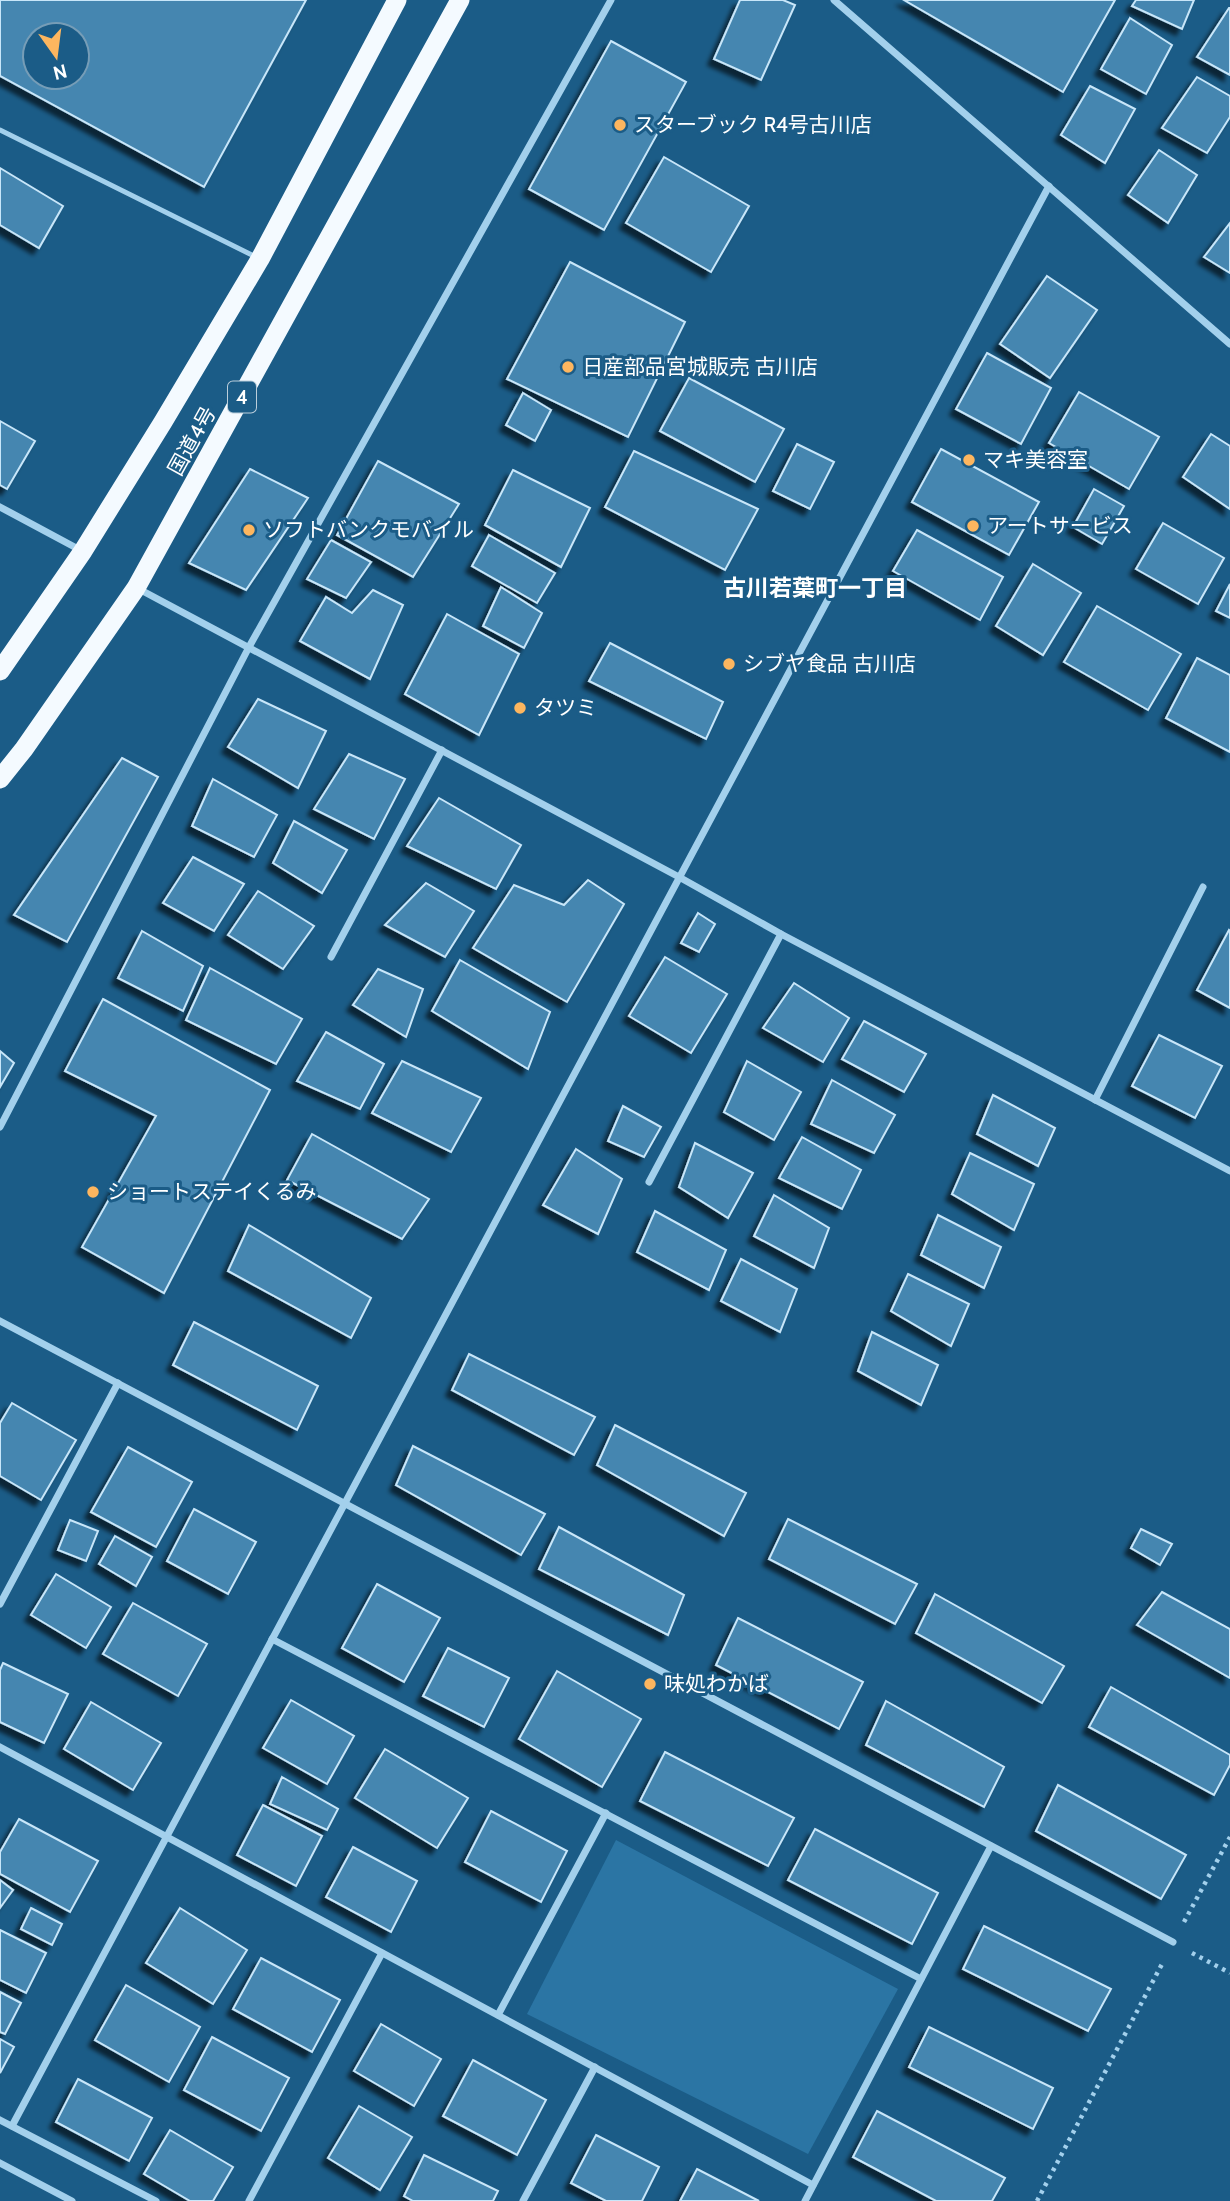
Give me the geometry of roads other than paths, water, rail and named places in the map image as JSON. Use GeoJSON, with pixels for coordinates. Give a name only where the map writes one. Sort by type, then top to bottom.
{"type":"FeatureCollection","features":[{"type":"Feature","properties":{"kind":"highway","name":"国道4号"},"geometry":{"type":"LineString","coordinates":[[0,671],[83,551],[260,260],[397,0]]}},
{"type":"Feature","properties":{"kind":"highway","name":"国道4号"},"geometry":{"type":"LineString","coordinates":[[0,779],[136,588],[460,0]]}},
{"type":"Feature","properties":{"kind":"street"},"geometry":{"type":"LineString","coordinates":[[0,1126],[249,647],[611,0]]}},
{"type":"Feature","properties":{"kind":"street"},"geometry":{"type":"LineString","coordinates":[[834,0],[1230,344]]}},
{"type":"Feature","properties":{"kind":"street"},"geometry":{"type":"LineString","coordinates":[[12,2126],[1049,186]]}},
{"type":"Feature","properties":{"kind":"street"},"geometry":{"type":"LineString","coordinates":[[0,507],[83,551]]}},
{"type":"Feature","properties":{"kind":"street"},"geometry":{"type":"LineString","coordinates":[[136,588],[1230,1171]]}},
{"type":"Feature","properties":{"kind":"street"},"geometry":{"type":"LineString","coordinates":[[331,957],[442,750]]}},
{"type":"Feature","properties":{"kind":"street"},"geometry":{"type":"LineString","coordinates":[[1095,1100],[1203,887]]}},
{"type":"Feature","properties":{"kind":"street"},"geometry":{"type":"LineString","coordinates":[[649,1182],[781,934]]}},
{"type":"Feature","properties":{"kind":"street"},"geometry":{"type":"LineString","coordinates":[[0,1321],[1173,1942]]}},
{"type":"Feature","properties":{"kind":"street"},"geometry":{"type":"LineString","coordinates":[[0,1604],[118,1383]]}},
{"type":"Feature","properties":{"kind":"street"},"geometry":{"type":"LineString","coordinates":[[272,1639],[921,1979]]}},
{"type":"Feature","properties":{"kind":"street"},"geometry":{"type":"LineString","coordinates":[[0,1747],[813,2185]]}},
{"type":"Feature","properties":{"kind":"street"},"geometry":{"type":"LineString","coordinates":[[498,2015],[606,1813]]}},
{"type":"Feature","properties":{"kind":"street"},"geometry":{"type":"LineString","coordinates":[[805,2201],[991,1846]]}},
{"type":"Feature","properties":{"kind":"street"},"geometry":{"type":"LineString","coordinates":[[248,2201],[382,1953]]}},
{"type":"Feature","properties":{"kind":"street"},"geometry":{"type":"LineString","coordinates":[[523,2201],[595,2067]]}},
{"type":"Feature","properties":{"kind":"street"},"geometry":{"type":"LineString","coordinates":[[0,2120],[156,2201]]}},
{"type":"Feature","properties":{"kind":"street"},"geometry":{"type":"LineString","coordinates":[[0,2163],[72,2201]]}},
{"type":"Feature","properties":{"kind":"lane"},"geometry":{"type":"LineString","coordinates":[[0,130],[260,260]]}},
{"type":"Feature","properties":{"kind":"place","name":"スターブック R4号古川店"},"geometry":{"type":"Point","coordinates":[620,125]}},
{"type":"Feature","properties":{"kind":"place","name":"日産部品宮城販売 古川店"},"geometry":{"type":"Point","coordinates":[568,367]}},
{"type":"Feature","properties":{"kind":"place","name":"マキ美容室"},"geometry":{"type":"Point","coordinates":[969,460]}},
{"type":"Feature","properties":{"kind":"place","name":"アートサービス"},"geometry":{"type":"Point","coordinates":[973,526]}},
{"type":"Feature","properties":{"kind":"place","name":"ソフトバンクモバイル"},"geometry":{"type":"Point","coordinates":[249,530]}},
{"type":"Feature","properties":{"kind":"place","name":"シブヤ食品 古川店"},"geometry":{"type":"Point","coordinates":[729,664]}},
{"type":"Feature","properties":{"kind":"place","name":"タツミ"},"geometry":{"type":"Point","coordinates":[520,708]}},
{"type":"Feature","properties":{"kind":"place","name":"ショートステイくるみ"},"geometry":{"type":"Point","coordinates":[93,1192]}},
{"type":"Feature","properties":{"kind":"place","name":"味処わかば"},"geometry":{"type":"Point","coordinates":[650,1684]}},
{"type":"Feature","properties":{"kind":"district","name":"古川若葉町一丁目"},"geometry":{"type":"Point","coordinates":[815,588]}}]}
